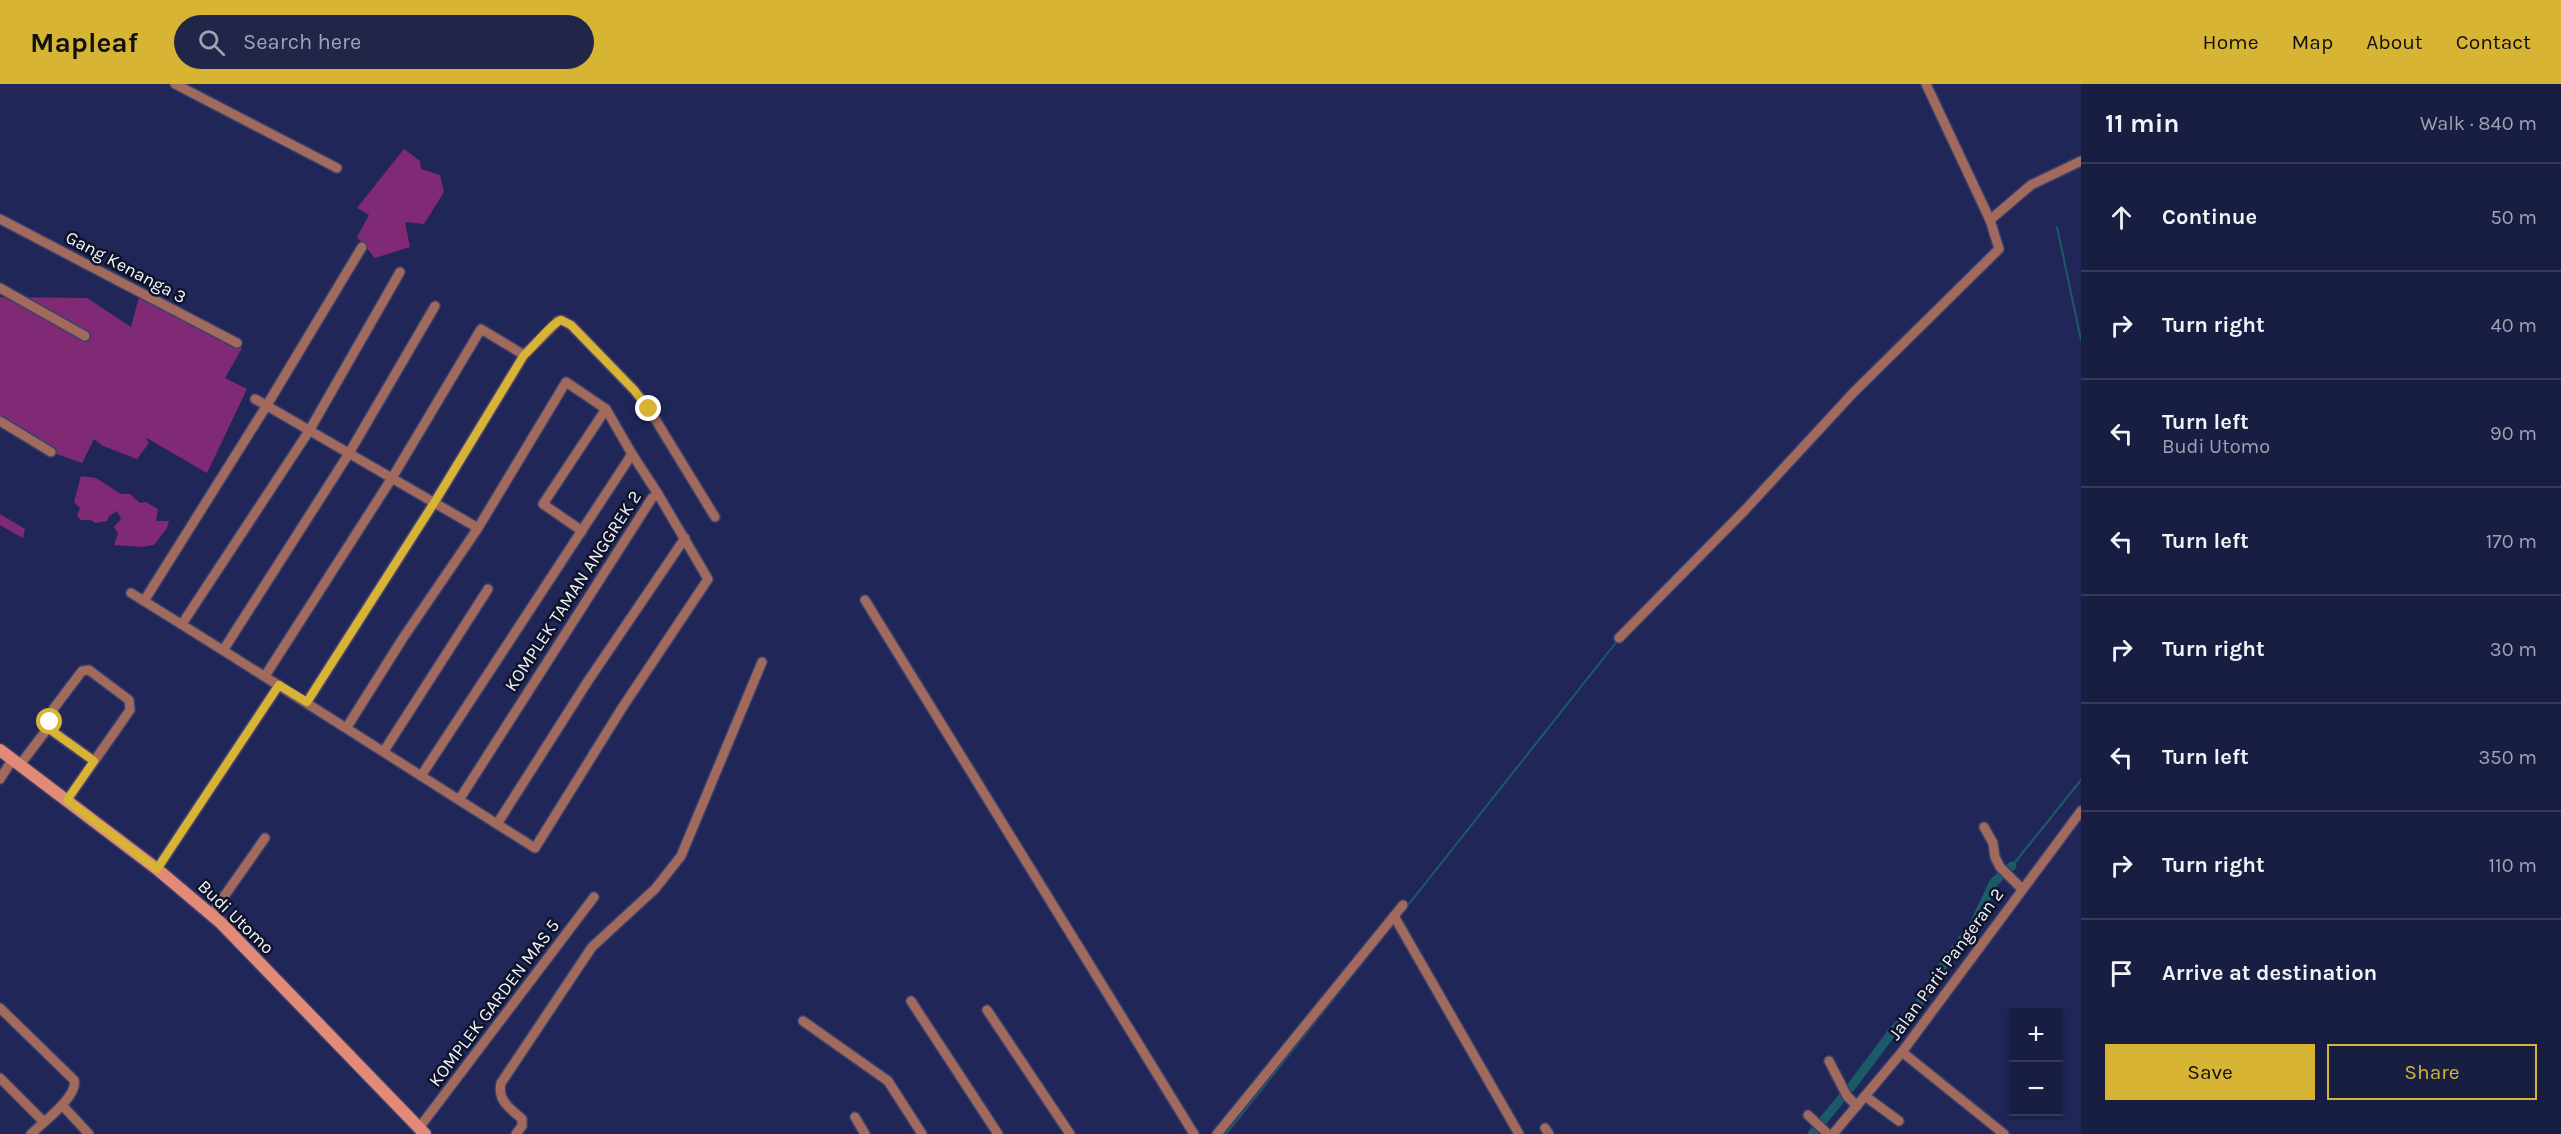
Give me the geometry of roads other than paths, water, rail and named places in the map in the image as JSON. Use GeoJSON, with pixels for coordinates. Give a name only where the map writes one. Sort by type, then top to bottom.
{"type":"FeatureCollection","features":[{"type":"Feature","properties":{"kind":"street"},"geometry":{"type":"LineString","coordinates":[[175,84],[337,168]]}},
{"type":"Feature","properties":{"kind":"street"},"geometry":{"type":"LineString","coordinates":[[1619,638],[1744,511],[1854,392],[1999,249],[1990,220],[1926,84]]}},
{"type":"Feature","properties":{"kind":"street"},"geometry":{"type":"LineString","coordinates":[[1990,220],[2031,185],[2081,161]]}},
{"type":"Feature","properties":{"kind":"street","name":"Gang Kenanga 3"},"geometry":{"type":"LineString","coordinates":[[0,219],[237,343]]}},
{"type":"Feature","properties":{"kind":"street"},"geometry":{"type":"LineString","coordinates":[[144,601],[267,405],[362,247]]}},
{"type":"Feature","properties":{"kind":"street"},"geometry":{"type":"LineString","coordinates":[[182,624],[309,431],[400,272]]}},
{"type":"Feature","properties":{"kind":"street"},"geometry":{"type":"LineString","coordinates":[[0,288],[85,336]]}},
{"type":"Feature","properties":{"kind":"street"},"geometry":{"type":"LineString","coordinates":[[224,649],[348,455],[435,306]]}},
{"type":"Feature","properties":{"kind":"street"},"geometry":{"type":"LineString","coordinates":[[307,702],[434,503],[524,355],[558,321],[561,320],[571,325],[634,390],[649,409],[715,517]]}},
{"type":"Feature","properties":{"kind":"street"},"geometry":{"type":"LineString","coordinates":[[265,676],[392,478],[481,328],[524,355]]}},
{"type":"Feature","properties":{"kind":"street"},"geometry":{"type":"LineString","coordinates":[[347,727],[403,638],[478,528],[566,382],[606,409],[658,494]]}},
{"type":"Feature","properties":{"kind":"street"},"geometry":{"type":"LineString","coordinates":[[255,399],[348,455],[478,528]]}},
{"type":"Feature","properties":{"kind":"street"},"geometry":{"type":"LineString","coordinates":[[582,531],[543,504],[606,409]]}},
{"type":"Feature","properties":{"kind":"street"},"geometry":{"type":"LineString","coordinates":[[0,421],[51,452]]}},
{"type":"Feature","properties":{"kind":"street"},"geometry":{"type":"LineString","coordinates":[[422,776],[632,454]]}},
{"type":"Feature","properties":{"kind":"street","name":"KOMPLEK TAMAN ANGGREK 2"},"geometry":{"type":"LineString","coordinates":[[459,800],[633,527],[652,498],[658,494],[708,579],[622,708],[535,848],[497,824]]}},
{"type":"Feature","properties":{"kind":"street"},"geometry":{"type":"LineString","coordinates":[[131,594],[224,649],[497,824],[588,681],[685,538]]}},
{"type":"Feature","properties":{"kind":"street"},"geometry":{"type":"LineString","coordinates":[[384,751],[488,589]]}},
{"type":"Feature","properties":{"kind":"street"},"geometry":{"type":"LineString","coordinates":[[865,600],[1194,1134]]}},
{"type":"Feature","properties":{"kind":"street"},"geometry":{"type":"LineString","coordinates":[[516,1134],[522,1126],[522,1119],[501,1100],[499,1091],[501,1083],[592,947],[656,889],[681,856],[762,662]]}},
{"type":"Feature","properties":{"kind":"street"},"geometry":{"type":"LineString","coordinates":[[0,779],[48,728],[54,708],[82,671],[89,670],[129,700],[130,711],[67,800]]}},
{"type":"Feature","properties":{"kind":"street"},"geometry":{"type":"LineString","coordinates":[[157,869],[279,685]]}},
{"type":"Feature","properties":{"kind":"street"},"geometry":{"type":"LineString","coordinates":[[48,728],[94,761]]}},
{"type":"Feature","properties":{"kind":"street","name":"Budi Utomo"},"geometry":{"type":"LineString","coordinates":[[0,750],[157,869],[211,915],[422,1131]]}},
{"type":"Feature","properties":{"kind":"street","name":"Jalan Parit Pangeran 2"},"geometry":{"type":"LineString","coordinates":[[1833,1134],[1902,1052],[2081,811]]}},
{"type":"Feature","properties":{"kind":"street"},"geometry":{"type":"LineString","coordinates":[[1984,827],[1993,843],[1995,857],[2000,867],[2022,888]]}},
{"type":"Feature","properties":{"kind":"street"},"geometry":{"type":"LineString","coordinates":[[211,915],[265,838]]}},
{"type":"Feature","properties":{"kind":"street","name":"KOMPLEK GARDEN MAS 5"},"geometry":{"type":"LineString","coordinates":[[422,1131],[594,897]]}},
{"type":"Feature","properties":{"kind":"street"},"geometry":{"type":"LineString","coordinates":[[1217,1134],[1396,920],[1403,905]]}},
{"type":"Feature","properties":{"kind":"street"},"geometry":{"type":"LineString","coordinates":[[1396,920],[1519,1134]]}},
{"type":"Feature","properties":{"kind":"street"},"geometry":{"type":"LineString","coordinates":[[911,1001],[998,1134]]}},
{"type":"Feature","properties":{"kind":"street"},"geometry":{"type":"LineString","coordinates":[[0,1008],[74,1080],[75,1089],[62,1105],[31,1134]]}},
{"type":"Feature","properties":{"kind":"street"},"geometry":{"type":"LineString","coordinates":[[987,1010],[1070,1134]]}},
{"type":"Feature","properties":{"kind":"street"},"geometry":{"type":"LineString","coordinates":[[803,1021],[888,1081],[922,1134]]}},
{"type":"Feature","properties":{"kind":"street"},"geometry":{"type":"LineString","coordinates":[[1902,1052],[2004,1134]]}},
{"type":"Feature","properties":{"kind":"street"},"geometry":{"type":"LineString","coordinates":[[1829,1061],[1844,1092],[1857,1106]]}},
{"type":"Feature","properties":{"kind":"street"},"geometry":{"type":"LineString","coordinates":[[0,1078],[44,1122]]}},
{"type":"Feature","properties":{"kind":"street"},"geometry":{"type":"LineString","coordinates":[[1865,1096],[1899,1121]]}},
{"type":"Feature","properties":{"kind":"street"},"geometry":{"type":"LineString","coordinates":[[62,1105],[89,1134]]}},
{"type":"Feature","properties":{"kind":"street"},"geometry":{"type":"LineString","coordinates":[[855,1117],[865,1134]]}},
{"type":"Feature","properties":{"kind":"street"},"geometry":{"type":"LineString","coordinates":[[1811,1117],[1825,1131]]}},
{"type":"Feature","properties":{"kind":"waterway"},"geometry":{"type":"LineString","coordinates":[[2057,227],[2081,340]]}},
{"type":"Feature","properties":{"kind":"waterway"},"geometry":{"type":"LineString","coordinates":[[1405,909],[1618,640]]}},
{"type":"Feature","properties":{"kind":"waterway"},"geometry":{"type":"LineString","coordinates":[[2012,866],[2081,780]]}},
{"type":"Feature","properties":{"kind":"waterway"},"geometry":{"type":"LineString","coordinates":[[1812,1134],[1893,1031],[1918,1005],[1937,974],[1974,924],[1994,882],[2012,866]]}},
{"type":"Feature","properties":{"kind":"waterway"},"geometry":{"type":"LineString","coordinates":[[1226,1134],[1394,923]]}}]}
